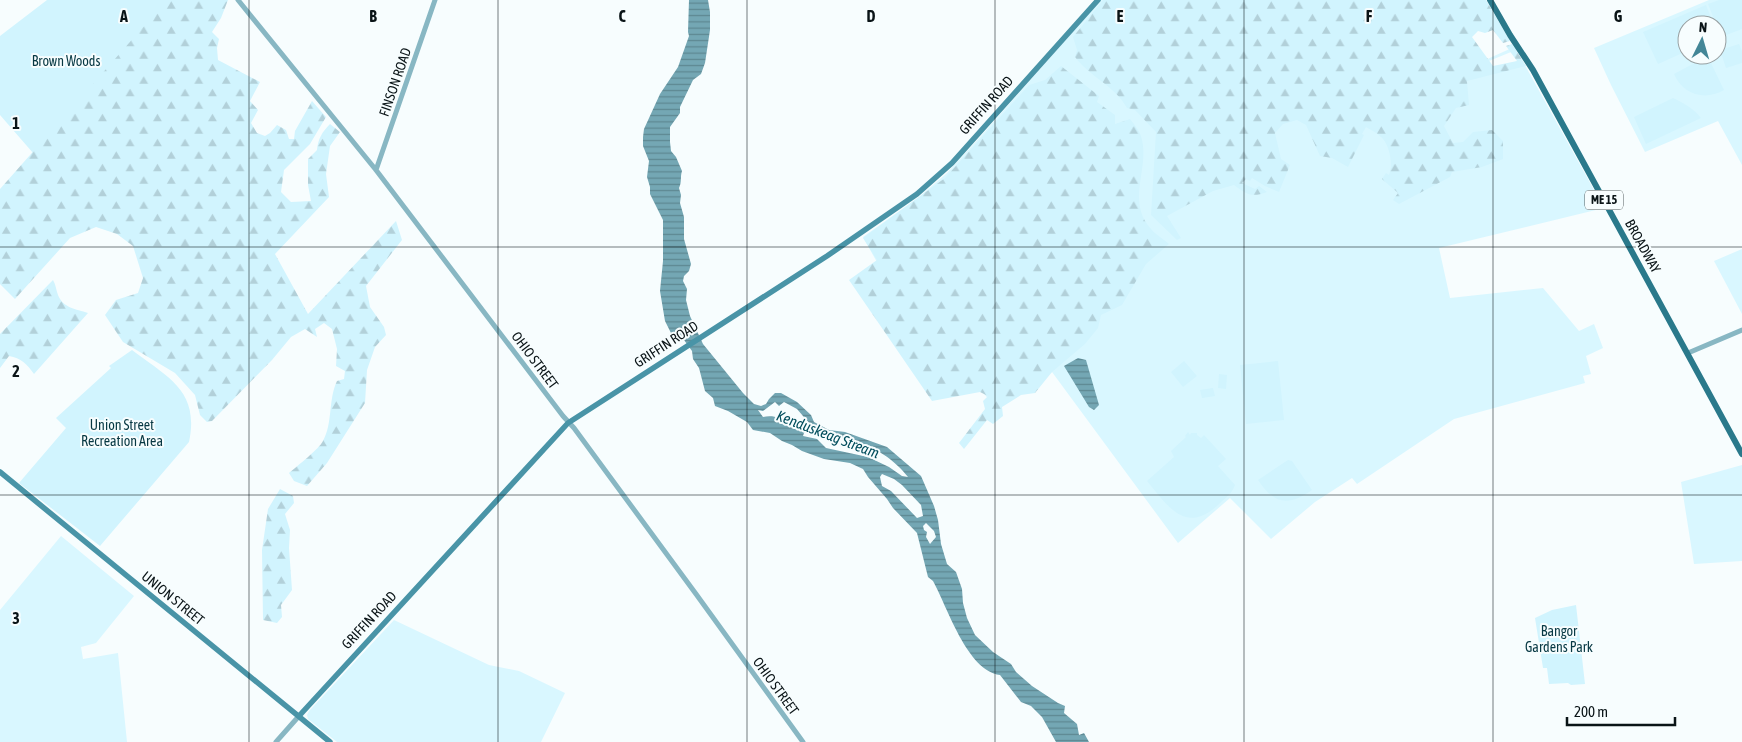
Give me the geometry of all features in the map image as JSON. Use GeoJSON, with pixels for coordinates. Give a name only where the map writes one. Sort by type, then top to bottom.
{"type":"FeatureCollection","features":[{"type":"Feature","properties":{"kind":"main road","name":"GRIFFIN ROAD"},"geometry":{"type":"LineString","coordinates":[[299,716],[568,423],[827,256],[917,194],[952,163],[1098,0]]}},
{"type":"Feature","properties":{"kind":"main road","name":"BROADWAY"},"geometry":{"type":"LineString","coordinates":[[1490,0],[1533,70],[1555,114],[1742,454]]}},
{"type":"Feature","properties":{"kind":"main road","name":"UNION STREET"},"geometry":{"type":"LineString","coordinates":[[0,472],[330,742]]}},
{"type":"Feature","properties":{"kind":"street","name":"OHIO STREET"},"geometry":{"type":"LineString","coordinates":[[238,0],[376,170],[696,594],[803,742]]}},
{"type":"Feature","properties":{"kind":"street","name":"FINSON ROAD"},"geometry":{"type":"LineString","coordinates":[[376,170],[435,0]]}},
{"type":"Feature","properties":{"kind":"street"},"geometry":{"type":"LineString","coordinates":[[1688,353],[1742,330]]}},
{"type":"Feature","properties":{"kind":"street","name":"GRIFFIN ROAD"},"geometry":{"type":"LineString","coordinates":[[276,742],[299,716]]}},
{"type":"Feature","properties":{"kind":"shaded area"},"geometry":{"type":"Polygon","coordinates":[[[1101,0],[1402,0],[1483,61],[1514,47],[1516,50],[1484,63],[1487,70],[1522,60],[1604,208],[1439,248],[1450,298],[1543,288],[1579,331],[1594,324],[1603,348],[1586,356],[1591,374],[1583,376],[1585,383],[1454,419],[1357,484],[1352,478],[1315,502],[1271,539],[1230,498],[1178,543],[1052,372],[994,406],[878,264],[863,237],[919,197],[947,173],[1101,0]]]}},
{"type":"Feature","properties":{"kind":"shaded area"},"geometry":{"type":"Polygon","coordinates":[[[1709,0],[1742,0],[1742,165],[1718,121],[1645,152],[1594,48],[1709,0]]]}},
{"type":"Feature","properties":{"kind":"shaded area"},"geometry":{"type":"Polygon","coordinates":[[[1742,249],[1742,314],[1714,261],[1742,249]]]}},
{"type":"Feature","properties":{"kind":"shaded area"},"geometry":{"type":"Polygon","coordinates":[[[1742,465],[1742,561],[1694,564],[1681,482],[1742,465]]]}},
{"type":"Feature","properties":{"kind":"shaded area"},"geometry":{"type":"Polygon","coordinates":[[[61,536],[134,596],[96,643],[81,647],[83,659],[118,653],[127,742],[0,742],[0,610],[61,536]]]}},
{"type":"Feature","properties":{"kind":"shaded area"},"geometry":{"type":"Polygon","coordinates":[[[394,620],[489,665],[519,671],[565,693],[541,742],[337,742],[308,719],[309,711],[394,620]]]}},
{"type":"Feature","properties":{"kind":"green space","name":"Brown Woods"},"geometry":{"type":"Polygon","coordinates":[[[47,0],[224,0],[40,161],[0,115],[0,36],[47,0]]]}},
{"type":"Feature","properties":{"kind":"green space"},"geometry":{"type":"Polygon","coordinates":[[[167,0],[228,0],[221,18],[212,32],[219,39],[217,48],[218,60],[260,82],[250,101],[258,110],[251,123],[257,133],[265,136],[277,125],[286,130],[289,139],[294,139],[295,131],[312,101],[326,117],[310,144],[284,170],[281,192],[291,202],[311,201],[308,185],[308,159],[317,150],[321,136],[330,124],[340,132],[330,146],[326,174],[329,197],[275,254],[308,314],[396,221],[402,240],[366,286],[370,307],[384,327],[386,335],[375,347],[367,370],[365,403],[327,463],[307,486],[294,481],[289,473],[313,453],[323,441],[328,427],[334,388],[337,381],[344,379],[345,371],[336,366],[337,349],[332,329],[324,323],[315,329],[317,337],[305,329],[291,337],[272,360],[212,421],[207,422],[200,415],[195,395],[175,373],[123,342],[105,315],[116,300],[138,293],[143,278],[133,246],[117,234],[96,227],[70,238],[15,299],[0,284],[0,189],[167,0]]]}},
{"type":"Feature","properties":{"kind":"green space"},"geometry":{"type":"Polygon","coordinates":[[[1103,0],[1486,0],[1510,41],[1503,43],[1493,30],[1485,33],[1478,31],[1472,37],[1493,66],[1517,61],[1506,46],[1512,44],[1526,66],[1467,81],[1469,105],[1456,108],[1444,126],[1453,143],[1463,142],[1473,132],[1492,130],[1503,141],[1503,159],[1482,167],[1452,172],[1450,177],[1399,204],[1393,200],[1398,193],[1382,179],[1386,173],[1389,175],[1391,161],[1389,151],[1379,135],[1366,127],[1348,167],[1332,158],[1320,156],[1306,125],[1297,120],[1283,124],[1275,133],[1281,159],[1290,165],[1279,192],[1252,178],[1250,181],[1246,179],[1242,183],[1255,189],[1259,186],[1267,192],[1253,195],[1242,191],[1234,185],[1213,191],[1167,216],[1181,238],[1177,240],[1151,215],[1156,132],[1135,110],[1127,108],[1109,87],[1075,57],[1077,50],[1073,37],[1103,0]]]}},
{"type":"Feature","properties":{"kind":"green space"},"geometry":{"type":"Polygon","coordinates":[[[1719,0],[1742,0],[1742,29],[1727,35],[1727,15],[1712,15],[1708,4],[1719,0]]]}},
{"type":"Feature","properties":{"kind":"green space"},"geometry":{"type":"Polygon","coordinates":[[[1706,5],[1710,15],[1683,15],[1706,5]]]}},
{"type":"Feature","properties":{"kind":"green space"},"geometry":{"type":"Polygon","coordinates":[[[1677,17],[1677,55],[1658,64],[1643,32],[1677,17]]]}},
{"type":"Feature","properties":{"kind":"green space"},"geometry":{"type":"Polygon","coordinates":[[[1739,44],[1742,51],[1742,63],[1726,68],[1727,48],[1739,44]]]}},
{"type":"Feature","properties":{"kind":"green space"},"geometry":{"type":"Polygon","coordinates":[[[1691,65],[1712,65],[1724,90],[1709,95],[1695,94],[1683,87],[1674,74],[1691,65]]]}},
{"type":"Feature","properties":{"kind":"green space"},"geometry":{"type":"Polygon","coordinates":[[[1061,66],[1099,96],[1097,102],[1115,115],[1115,124],[1130,119],[1138,129],[1143,148],[1139,195],[1140,207],[1151,229],[1169,244],[1146,264],[1122,305],[1101,315],[1098,328],[1085,344],[1052,372],[1035,393],[1021,395],[1002,407],[1003,416],[993,424],[987,420],[964,449],[959,443],[985,409],[983,401],[988,396],[980,392],[932,401],[849,280],[877,260],[863,238],[945,178],[1029,85],[1045,80],[1061,66]]]}},
{"type":"Feature","properties":{"kind":"green space"},"geometry":{"type":"Polygon","coordinates":[[[1673,98],[1688,106],[1701,118],[1646,144],[1634,117],[1673,98]]]}},
{"type":"Feature","properties":{"kind":"green space"},"geometry":{"type":"Polygon","coordinates":[[[53,280],[63,303],[88,313],[34,374],[23,362],[9,356],[0,368],[0,334],[53,280]]]}},
{"type":"Feature","properties":{"kind":"green space","name":"Union Street Recreation Area"},"geometry":{"type":"Polygon","coordinates":[[[132,350],[168,377],[185,397],[190,409],[189,442],[100,546],[19,483],[66,428],[56,418],[111,368],[109,366],[132,350]]]}},
{"type":"Feature","properties":{"kind":"green space"},"geometry":{"type":"Polygon","coordinates":[[[1184,361],[1197,376],[1183,387],[1171,372],[1184,361]]]}},
{"type":"Feature","properties":{"kind":"green space"},"geometry":{"type":"Polygon","coordinates":[[[1278,361],[1284,420],[1246,424],[1240,365],[1278,361]]]}},
{"type":"Feature","properties":{"kind":"green space"},"geometry":{"type":"Polygon","coordinates":[[[1219,374],[1227,375],[1226,389],[1218,388],[1219,374]]]}},
{"type":"Feature","properties":{"kind":"green space"},"geometry":{"type":"Polygon","coordinates":[[[1213,388],[1215,396],[1202,398],[1200,390],[1213,388]]]}},
{"type":"Feature","properties":{"kind":"green space"},"geometry":{"type":"Polygon","coordinates":[[[1188,432],[1190,435],[1191,433],[1197,433],[1201,438],[1204,435],[1226,459],[1218,466],[1235,485],[1230,494],[1218,505],[1206,514],[1196,517],[1178,514],[1162,500],[1147,481],[1174,457],[1171,451],[1186,437],[1188,432]]]}},
{"type":"Feature","properties":{"kind":"green space"},"geometry":{"type":"Polygon","coordinates":[[[1288,460],[1292,461],[1312,490],[1289,501],[1276,498],[1270,494],[1258,480],[1288,460]]]}},
{"type":"Feature","properties":{"kind":"green space"},"geometry":{"type":"Polygon","coordinates":[[[280,489],[293,496],[294,503],[285,514],[290,530],[289,548],[292,590],[281,605],[282,617],[277,623],[263,620],[262,550],[268,509],[280,489]]]}},
{"type":"Feature","properties":{"kind":"green space","name":"Bangor Gardens Park"},"geometry":{"type":"Polygon","coordinates":[[[1576,605],[1585,684],[1549,684],[1547,668],[1543,668],[1535,618],[1552,610],[1576,605]]]}},
{"type":"Feature","properties":{"kind":"water","name":"Kenduskeag Stream"},"geometry":{"type":"Polygon","coordinates":[[[689,0],[708,0],[710,30],[705,63],[701,74],[693,80],[680,107],[680,113],[670,127],[671,151],[682,171],[679,188],[681,195],[680,203],[684,217],[684,239],[691,264],[683,281],[687,289],[686,300],[690,316],[703,344],[754,404],[761,406],[766,404],[775,393],[781,393],[797,402],[811,415],[814,422],[829,430],[845,432],[887,447],[921,476],[934,506],[947,564],[956,572],[962,589],[967,618],[975,635],[993,652],[1011,664],[1016,672],[1032,686],[1065,706],[1064,713],[1077,724],[1079,735],[1084,733],[1089,742],[1056,742],[1042,717],[1031,706],[1021,702],[1000,675],[988,671],[968,650],[959,636],[933,581],[928,577],[917,533],[893,508],[863,469],[850,463],[824,459],[802,451],[770,433],[753,430],[747,422],[715,406],[713,398],[705,391],[699,368],[693,359],[692,351],[684,340],[671,333],[665,321],[660,291],[663,261],[663,220],[650,194],[647,177],[649,161],[643,146],[643,137],[644,129],[660,94],[678,67],[689,36],[689,0]],[[775,402],[763,411],[758,410],[763,417],[777,417],[797,427],[805,426],[809,423],[797,409],[784,402],[779,406],[775,402]],[[811,429],[804,433],[803,436],[817,439],[826,448],[868,457],[889,467],[902,476],[908,477],[892,460],[871,449],[857,447],[841,438],[811,429]],[[882,474],[880,477],[882,486],[891,491],[917,518],[923,516],[921,505],[902,485],[882,474]],[[926,523],[923,526],[927,532],[926,537],[930,544],[936,537],[934,531],[926,523]]]}},
{"type":"Feature","properties":{"kind":"water"},"geometry":{"type":"Polygon","coordinates":[[[1078,358],[1086,360],[1099,405],[1094,410],[1089,407],[1064,366],[1078,358]]]}}]}
